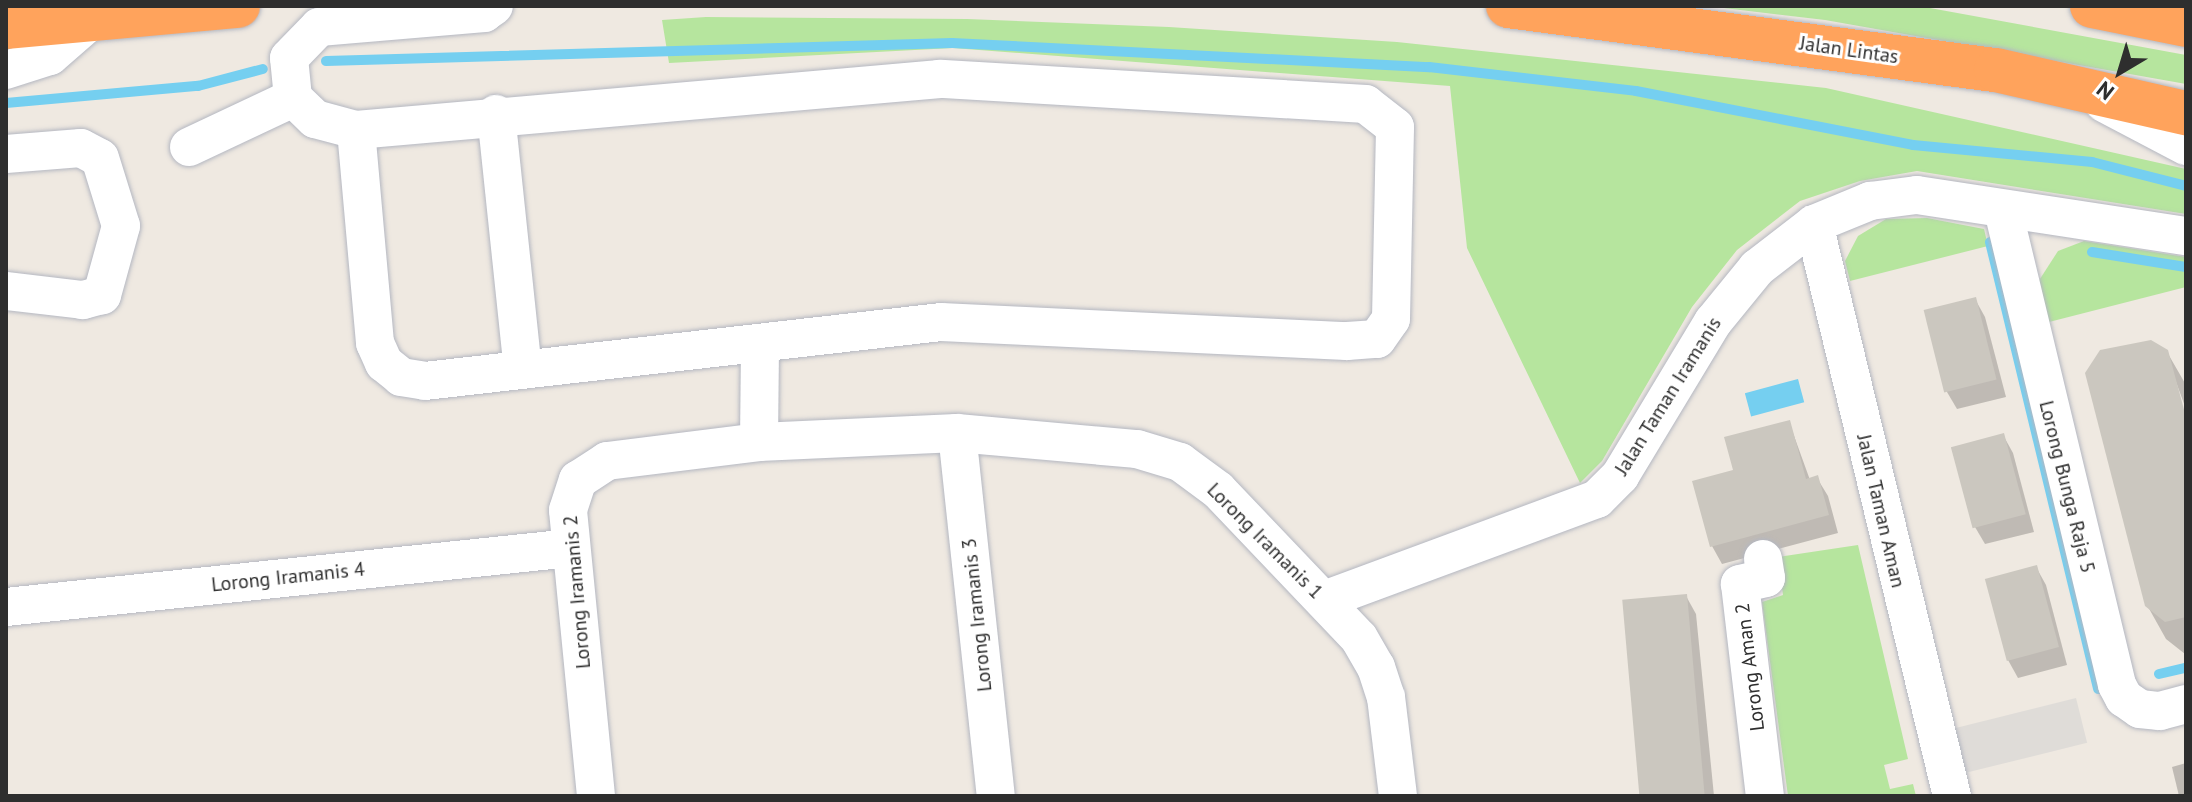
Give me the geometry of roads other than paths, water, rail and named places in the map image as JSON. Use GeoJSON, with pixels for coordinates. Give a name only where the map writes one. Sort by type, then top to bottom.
{"type":"FeatureCollection","features":[{"type":"Feature","properties":{"kind":"highway"},"geometry":{"type":"LineString","coordinates":[[6,27],[238,6]]}},
{"type":"Feature","properties":{"kind":"highway","name":"Jalan Lintas"},"geometry":{"type":"LineString","coordinates":[[1508,6],[1996,70],[2186,113]]}},
{"type":"Feature","properties":{"kind":"highway"},"geometry":{"type":"LineString","coordinates":[[2092,6],[2186,25]]}},
{"type":"Feature","properties":{"kind":"street"},"geometry":{"type":"LineString","coordinates":[[356,130],[375,343],[384,363],[401,377],[425,381],[760,346],[941,322],[1377,339],[1391,319],[1395,127],[1366,104],[940,79],[496,114],[356,130],[315,119],[293,98],[289,58],[319,27],[484,13],[494,6]]}},
{"type":"Feature","properties":{"kind":"street"},"geometry":{"type":"LineString","coordinates":[[6,70],[50,56],[90,21]]}},
{"type":"Feature","properties":{"kind":"street"},"geometry":{"type":"LineString","coordinates":[[2079,90],[2186,146]]}},
{"type":"Feature","properties":{"kind":"street"},"geometry":{"type":"LineString","coordinates":[[189,147],[293,98]]}},
{"type":"Feature","properties":{"kind":"street"},"geometry":{"type":"LineString","coordinates":[[496,114],[523,369]]}},
{"type":"Feature","properties":{"kind":"street"},"geometry":{"type":"LineString","coordinates":[[6,154],[81,148],[100,158],[121,226],[102,295],[83,300],[10,298]]}},
{"type":"Feature","properties":{"kind":"street","name":"Jalan Taman Iramanis"},"geometry":{"type":"LineString","coordinates":[[1324,600],[1597,499],[1620,476],[1713,322],[1757,268],[1814,224],[1870,201],[1917,195],[2186,236]]}},
{"type":"Feature","properties":{"kind":"street","name":"Lorong Bunga Raja 5"},"geometry":{"type":"LineString","coordinates":[[2003,210],[2117,685],[2124,698],[2140,709],[2160,711],[2186,704]]}},
{"type":"Feature","properties":{"kind":"street","name":"Jalan Taman Aman"},"geometry":{"type":"LineString","coordinates":[[1814,224],[1952,796]]}},
{"type":"Feature","properties":{"kind":"street"},"geometry":{"type":"LineString","coordinates":[[759,442],[760,346]]}},
{"type":"Feature","properties":{"kind":"street","name":"Lorong Iramanis 1"},"geometry":{"type":"LineString","coordinates":[[759,442],[957,433],[1137,449],[1180,462],[1218,490],[1324,600],[1376,667],[1386,697],[1398,796]]}},
{"type":"Feature","properties":{"kind":"street","name":"Lorong Iramanis 3"},"geometry":{"type":"LineString","coordinates":[[957,433],[996,796]]}},
{"type":"Feature","properties":{"kind":"street","name":"Lorong Iramanis 2"},"geometry":{"type":"LineString","coordinates":[[596,796],[568,510],[578,480],[607,461],[759,442]]}},
{"type":"Feature","properties":{"kind":"street","name":"Lorong Iramanis 4"},"geometry":{"type":"LineString","coordinates":[[6,607],[571,548]]}},
{"type":"Feature","properties":{"kind":"street","name":"Lorong Aman 2"},"geometry":{"type":"LineString","coordinates":[[1763,559],[1766,578],[1740,584],[1765,796]]}},
{"type":"Feature","properties":{"kind":"water"},"geometry":{"type":"Polygon","coordinates":[[[1798,379],[1804,402],[1751,416],[1745,393],[1798,379]]]}},
{"type":"Feature","properties":{"kind":"waterway"},"geometry":{"type":"LineString","coordinates":[[326,61],[952,43],[1429,67],[1636,91],[1913,145],[2092,162],[2186,186]]}},
{"type":"Feature","properties":{"kind":"waterway"},"geometry":{"type":"LineString","coordinates":[[6,103],[198,86],[263,69]]}},
{"type":"Feature","properties":{"kind":"waterway"},"geometry":{"type":"LineString","coordinates":[[1990,242],[2098,689]]}},
{"type":"Feature","properties":{"kind":"waterway"},"geometry":{"type":"LineString","coordinates":[[2092,252],[2186,267]]}},
{"type":"Feature","properties":{"kind":"waterway"},"geometry":{"type":"LineString","coordinates":[[2159,674],[2186,668]]}}]}
